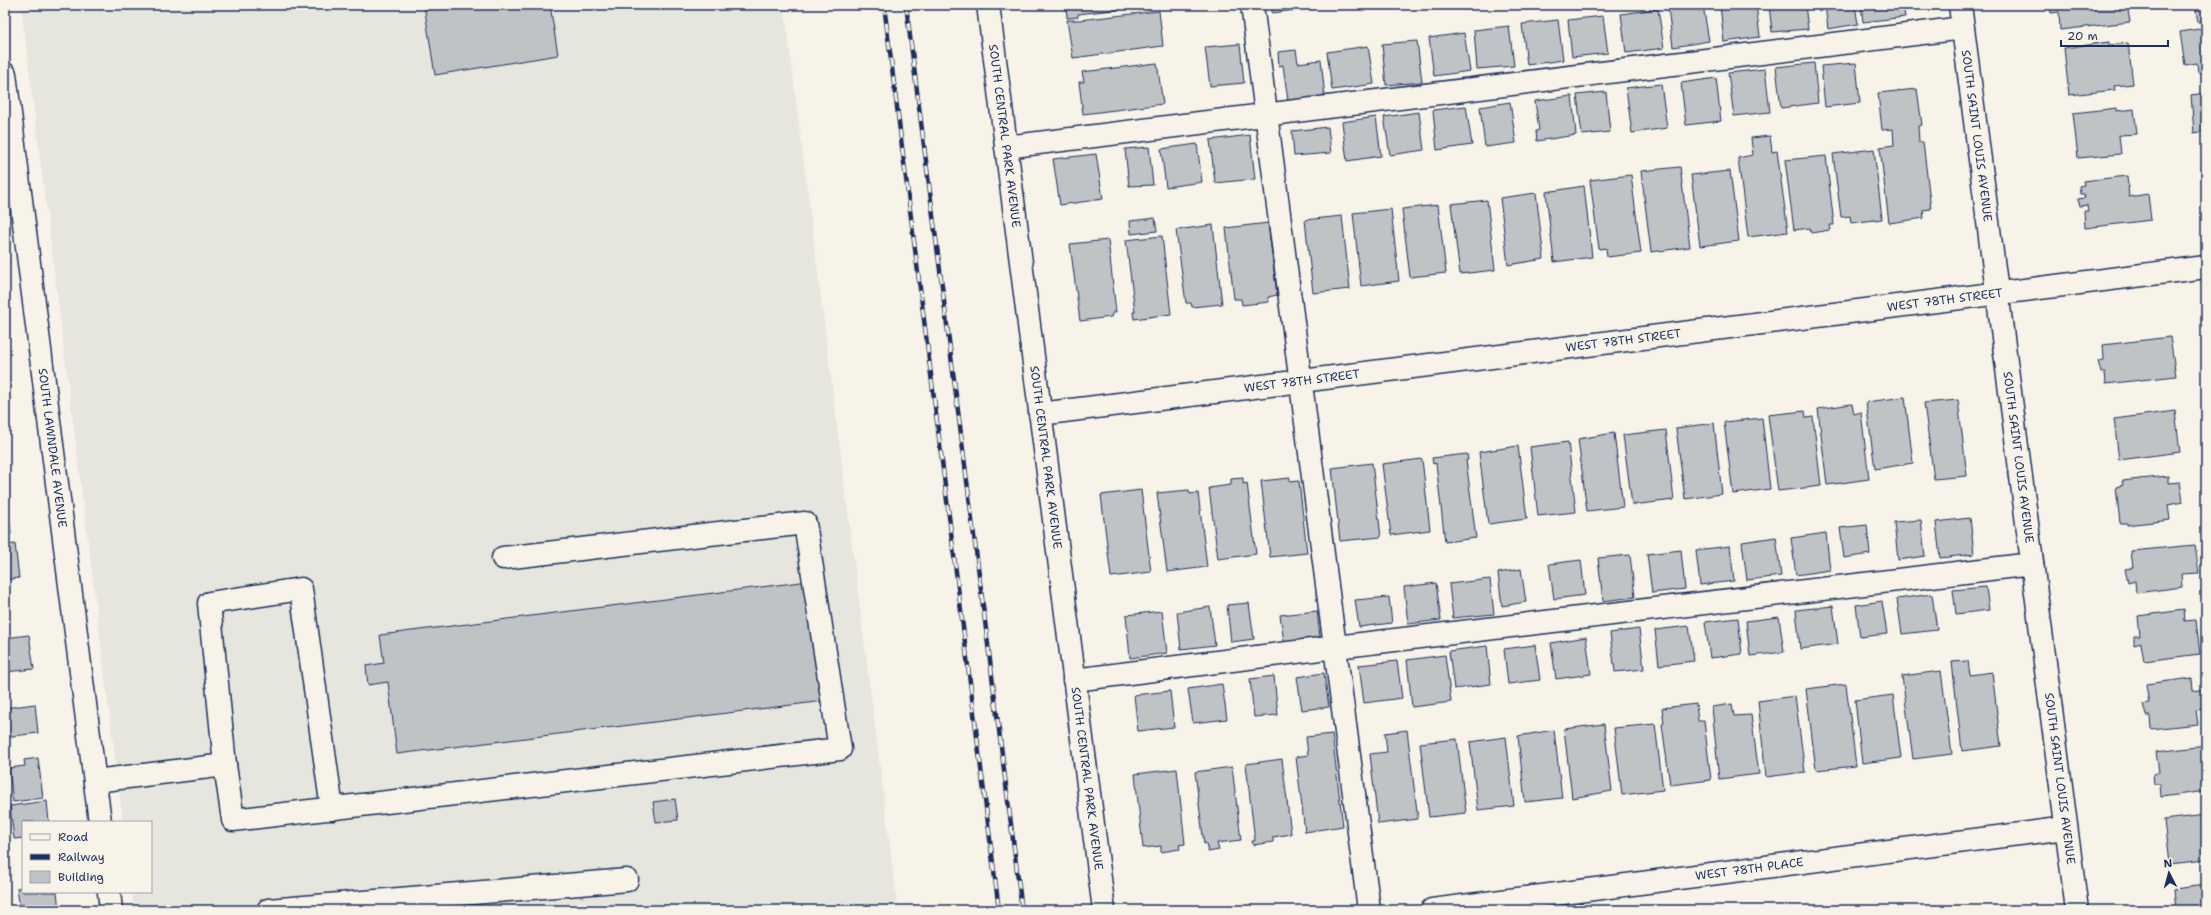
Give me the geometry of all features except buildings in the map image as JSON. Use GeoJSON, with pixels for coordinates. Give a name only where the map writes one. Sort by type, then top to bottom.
{"type":"FeatureCollection","features":[{"type":"Feature","properties":{"kind":"street","name":"SOUTH CENTRAL PARK AVENUE"},"geometry":{"type":"LineString","coordinates":[[988,5],[1104,910]]}},
{"type":"Feature","properties":{"kind":"street"},"geometry":{"type":"LineString","coordinates":[[1252,5],[1369,910]]}},
{"type":"Feature","properties":{"kind":"street","name":"SOUTH SAINT LOUIS AVENUE"},"geometry":{"type":"LineString","coordinates":[[1960,5],[2077,910]]}},
{"type":"Feature","properties":{"kind":"street"},"geometry":{"type":"LineString","coordinates":[[1006,147],[1963,28]]}},
{"type":"Feature","properties":{"kind":"street","name":"SOUTH LAWNDALE AVENUE"},"geometry":{"type":"LineString","coordinates":[[5,74],[7,100],[100,821]]}},
{"type":"Feature","properties":{"kind":"street","name":"WEST 78TH STREET"},"geometry":{"type":"LineString","coordinates":[[1040,414],[2206,267]]}},
{"type":"Feature","properties":{"kind":"street"},"geometry":{"type":"LineString","coordinates":[[332,809],[301,589],[209,603],[225,765],[233,820],[332,809],[840,749],[805,523],[503,558]]}},
{"type":"Feature","properties":{"kind":"street"},"geometry":{"type":"LineString","coordinates":[[1074,680],[1336,647],[2032,564]]}},
{"type":"Feature","properties":{"kind":"street"},"geometry":{"type":"LineString","coordinates":[[95,781],[225,765]]}},
{"type":"Feature","properties":{"kind":"street","name":"WEST 78TH PLACE"},"geometry":{"type":"LineString","coordinates":[[1432,910],[2066,828]]}},
{"type":"Feature","properties":{"kind":"street"},"geometry":{"type":"LineString","coordinates":[[268,910],[627,880]]}},
{"type":"Feature","properties":{"kind":"street"},"geometry":{"type":"LineString","coordinates":[[109,893],[112,910]]}},
{"type":"Feature","properties":{"kind":"shaded area"},"geometry":{"type":"Polygon","coordinates":[[[21,5],[784,5],[898,910],[134,910],[132,893],[152,893],[152,821],[123,821],[21,5]]]}},
{"type":"Feature","properties":{"kind":"railway"},"geometry":{"type":"LineString","coordinates":[[884,5],[999,910]]}},
{"type":"Feature","properties":{"kind":"railway"},"geometry":{"type":"LineString","coordinates":[[906,5],[1022,910]]}}]}
